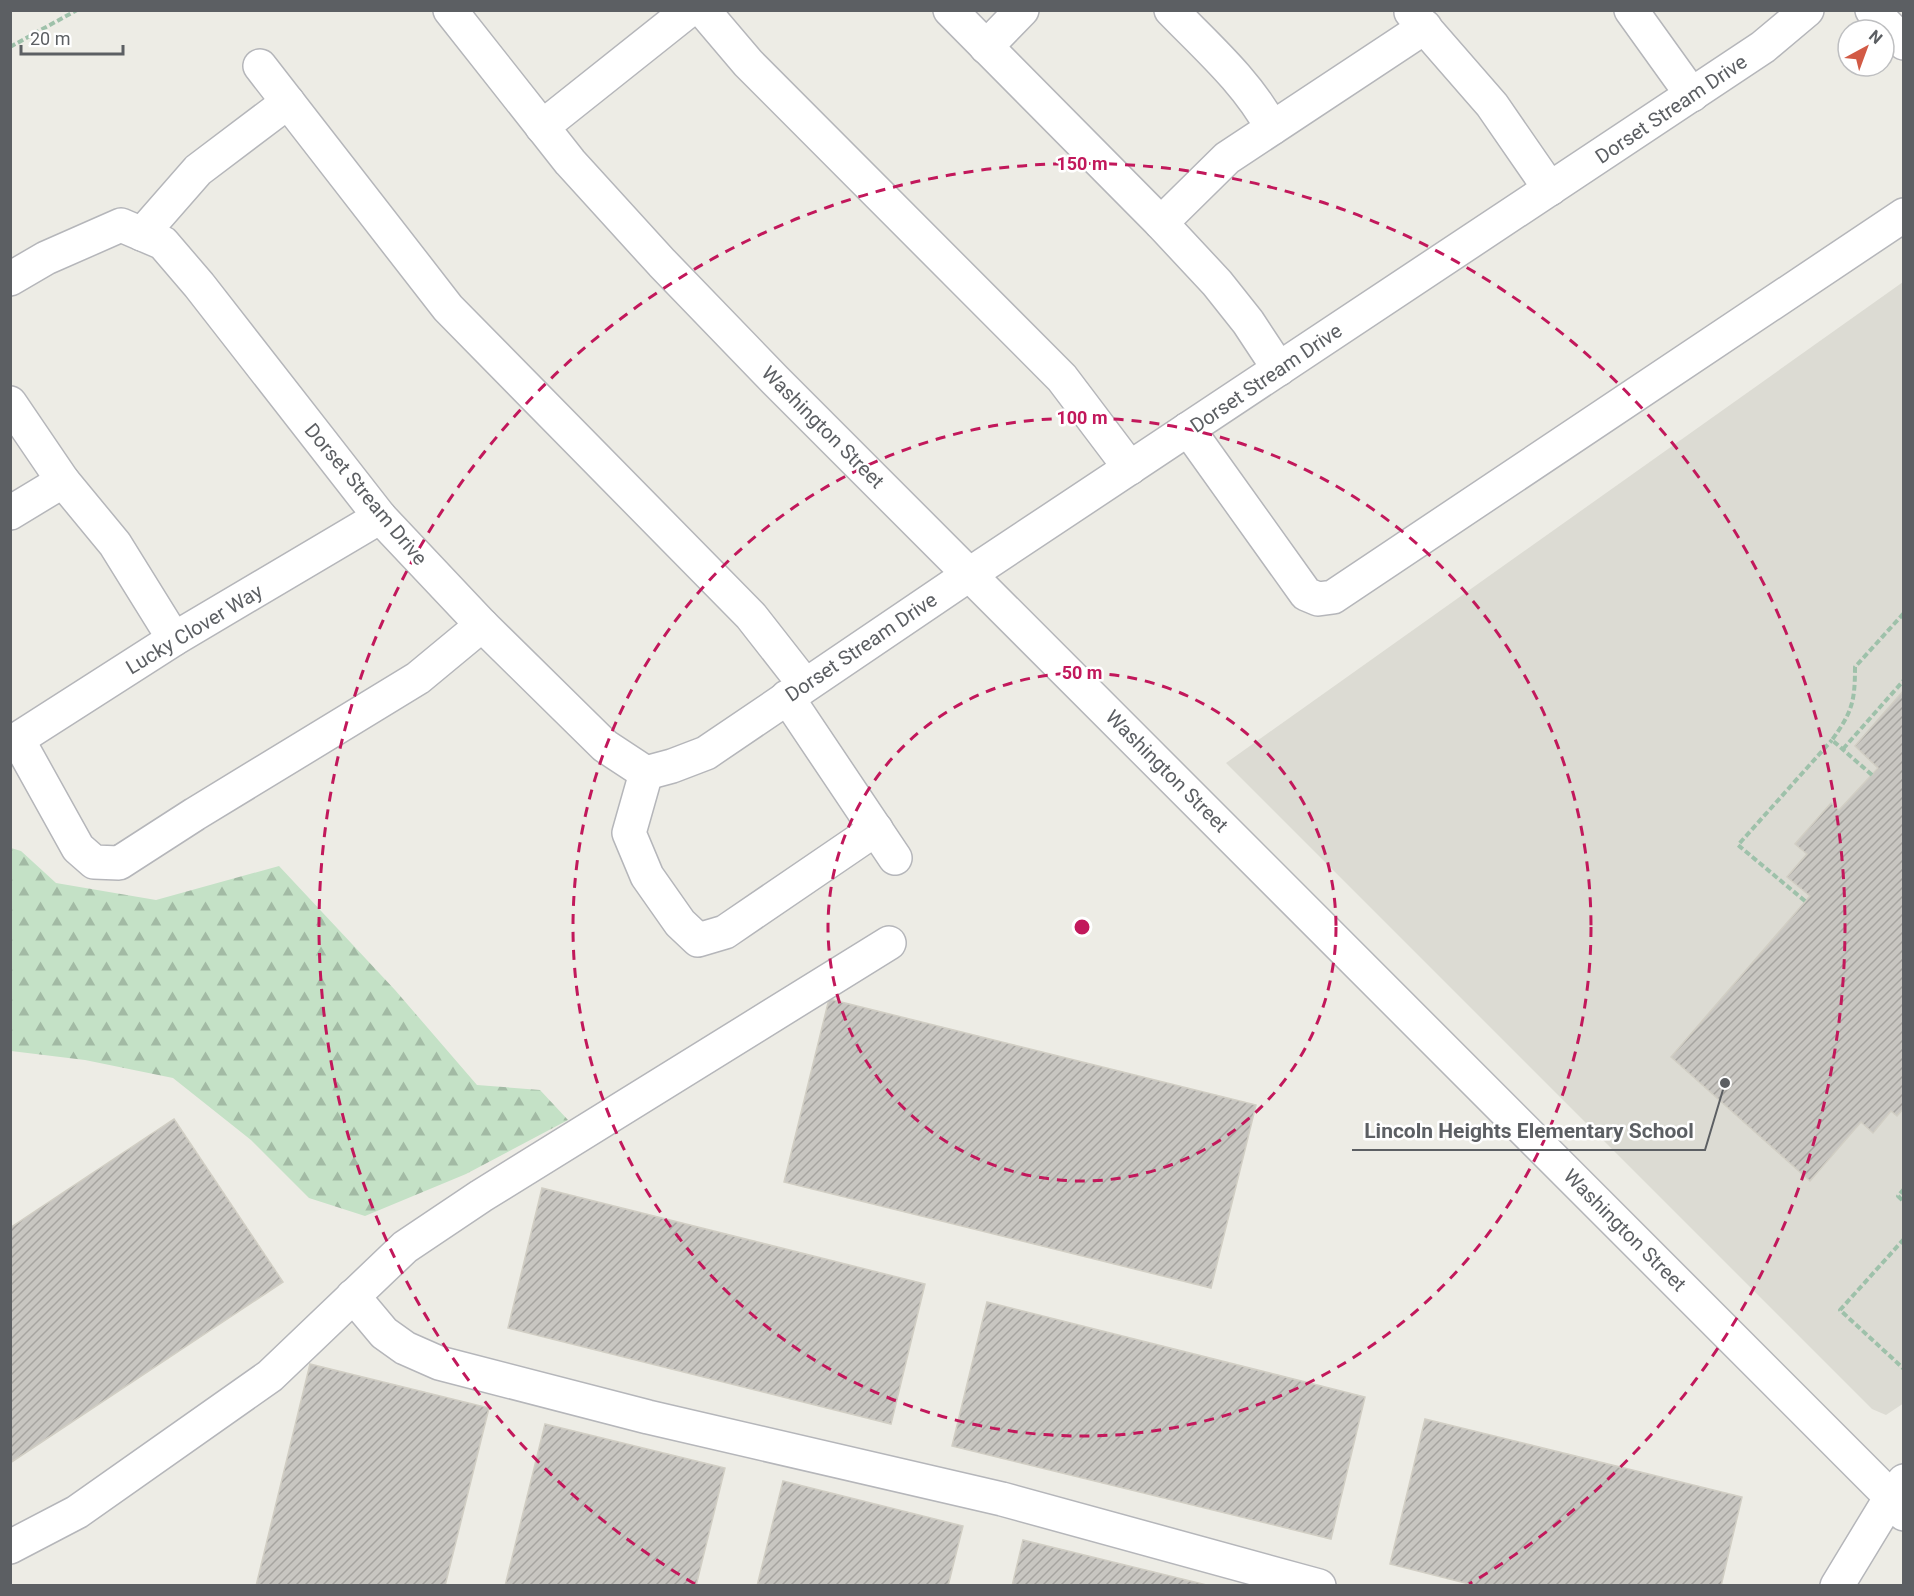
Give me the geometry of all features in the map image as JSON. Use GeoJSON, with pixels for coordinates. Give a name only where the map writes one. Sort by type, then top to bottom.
{"type":"FeatureCollection","features":[{"type":"Feature","properties":{"kind":"street","name":"Washington Street"},"geometry":{"type":"LineString","coordinates":[[450,10],[570,162],[662,263],[776,380],[1899,1497]]}},
{"type":"Feature","properties":{"kind":"street"},"geometry":{"type":"LineString","coordinates":[[542,127],[689,10]]}},
{"type":"Feature","properties":{"kind":"street"},"geometry":{"type":"LineString","coordinates":[[703,10],[748,63],[1062,378],[1130,468]]}},
{"type":"Feature","properties":{"kind":"street"},"geometry":{"type":"LineString","coordinates":[[950,10],[1161,223],[1217,283],[1248,322],[1279,369]]}},
{"type":"Feature","properties":{"kind":"street"},"geometry":{"type":"LineString","coordinates":[[986,47],[1022,10]]}},
{"type":"Feature","properties":{"kind":"street"},"geometry":{"type":"LineString","coordinates":[[1171,10],[1242,82],[1260,105],[1272,128]]}},
{"type":"Feature","properties":{"kind":"street"},"geometry":{"type":"LineString","coordinates":[[1631,10],[1692,95]]}},
{"type":"Feature","properties":{"kind":"street","name":"Dorset Stream Drive"},"geometry":{"type":"LineString","coordinates":[[10,279],[46,258],[121,225],[163,243],[199,285],[380,517],[482,625],[605,746],[646,773],[706,753],[970,574],[1763,48],[1807,10]]}},
{"type":"Feature","properties":{"kind":"street"},"geometry":{"type":"LineString","coordinates":[[1872,10],[1904,43]]}},
{"type":"Feature","properties":{"kind":"street"},"geometry":{"type":"LineString","coordinates":[[1161,223],[1227,158],[1272,128],[1417,19],[1492,105],[1550,189]]}},
{"type":"Feature","properties":{"kind":"street"},"geometry":{"type":"LineString","coordinates":[[260,66],[448,308],[751,616],[895,858]]}},
{"type":"Feature","properties":{"kind":"street"},"geometry":{"type":"LineString","coordinates":[[142,234],[198,170],[288,102]]}},
{"type":"Feature","properties":{"kind":"street"},"geometry":{"type":"LineString","coordinates":[[1188,429],[1306,594],[1318,599],[1333,597],[1904,216]]}},
{"type":"Feature","properties":{"kind":"street"},"geometry":{"type":"LineString","coordinates":[[10,403],[63,481],[115,544],[174,639]]}},
{"type":"Feature","properties":{"kind":"street"},"geometry":{"type":"LineString","coordinates":[[10,513],[63,481]]}},
{"type":"Feature","properties":{"kind":"street","name":"Lucky Clover Way"},"geometry":{"type":"LineString","coordinates":[[14,742],[174,639],[380,517]]}},
{"type":"Feature","properties":{"kind":"street"},"geometry":{"type":"LineString","coordinates":[[14,742],[78,848],[93,862],[119,863],[418,678],[482,625]]}},
{"type":"Feature","properties":{"kind":"street"},"geometry":{"type":"LineString","coordinates":[[646,773],[629,833],[647,876],[680,923],[698,940],[725,932],[876,829]]}},
{"type":"Feature","properties":{"kind":"street"},"geometry":{"type":"LineString","coordinates":[[10,1547],[77,1512],[270,1376],[405,1247],[472,1202],[889,943]]}},
{"type":"Feature","properties":{"kind":"street"},"geometry":{"type":"LineString","coordinates":[[353,1296],[384,1333],[405,1348],[439,1363],[648,1417],[1002,1499],[1319,1586]]}},
{"type":"Feature","properties":{"kind":"street"},"geometry":{"type":"LineString","coordinates":[[1837,1586],[1899,1497]]}},
{"type":"Feature","properties":{"kind":"path"},"geometry":{"type":"LineString","coordinates":[[10,48],[77,10]]}},
{"type":"Feature","properties":{"kind":"path"},"geometry":{"type":"LineString","coordinates":[[1805,901],[1738,845],[1832,740],[1848,718],[1855,691],[1855,667],[1904,613]]}},
{"type":"Feature","properties":{"kind":"path"},"geometry":{"type":"LineString","coordinates":[[1843,749],[1904,680]]}},
{"type":"Feature","properties":{"kind":"path"},"geometry":{"type":"LineString","coordinates":[[1832,740],[1872,775]]}},
{"type":"Feature","properties":{"kind":"path"},"geometry":{"type":"LineString","coordinates":[[1904,1190],[1898,1196],[1904,1202]]}},
{"type":"Feature","properties":{"kind":"path"},"geometry":{"type":"LineString","coordinates":[[1904,1239],[1840,1310],[1904,1369]]}},
{"type":"Feature","properties":{"kind":"shaded area"},"geometry":{"type":"Polygon","coordinates":[[[1903,282],[1904,1403],[1886,1415],[1872,1409],[1226,763],[1903,282]]]}},
{"type":"Feature","properties":{"kind":"green space"},"geometry":{"type":"Polygon","coordinates":[[[11,848],[21,851],[56,883],[156,900],[279,866],[395,990],[477,1085],[540,1090],[568,1120],[466,1174],[365,1216],[309,1198],[251,1140],[173,1078],[85,1060],[11,1051],[11,848]]]}},
{"type":"Feature","properties":{"kind":"building"},"geometry":{"type":"Polygon","coordinates":[[[1904,690],[1904,1108],[1897,1116],[1891,1111],[1873,1133],[1861,1122],[1810,1181],[1671,1057],[1810,896],[1787,877],[1807,854],[1795,844],[1831,803],[1839,810],[1878,768],[1855,746],[1904,690]]]}},
{"type":"Feature","properties":{"kind":"building"},"geometry":{"type":"Polygon","coordinates":[[[829,999],[1256,1105],[1211,1288],[784,1182],[829,999]]]}},
{"type":"Feature","properties":{"kind":"building"},"geometry":{"type":"Polygon","coordinates":[[[174,1119],[283,1282],[10,1463],[10,1228],[174,1119]]]}},
{"type":"Feature","properties":{"kind":"building"},"geometry":{"type":"Polygon","coordinates":[[[542,1188],[925,1284],[891,1424],[508,1328],[542,1188]]]}},
{"type":"Feature","properties":{"kind":"building"},"geometry":{"type":"Polygon","coordinates":[[[987,1302],[1365,1397],[1331,1539],[952,1446],[987,1302]]]}},
{"type":"Feature","properties":{"kind":"building"},"geometry":{"type":"Polygon","coordinates":[[[310,1364],[489,1408],[445,1586],[256,1586],[310,1364]]]}},
{"type":"Feature","properties":{"kind":"building"},"geometry":{"type":"Polygon","coordinates":[[[1425,1419],[1742,1497],[1721,1586],[1477,1586],[1390,1564],[1425,1419]]]}},
{"type":"Feature","properties":{"kind":"building"},"geometry":{"type":"Polygon","coordinates":[[[545,1424],[725,1468],[696,1586],[505,1586],[545,1424]]]}},
{"type":"Feature","properties":{"kind":"building"},"geometry":{"type":"Polygon","coordinates":[[[783,1481],[963,1526],[948,1586],[757,1586],[783,1481]]]}},
{"type":"Feature","properties":{"kind":"building"},"geometry":{"type":"Polygon","coordinates":[[[1023,1540],[1207,1585],[1207,1586],[1012,1586],[1023,1540]]]}},
{"type":"Feature","properties":{"kind":"place","name":"Lincoln Heights Elementary School"},"geometry":{"type":"Point","coordinates":[1725,1083]}}]}
